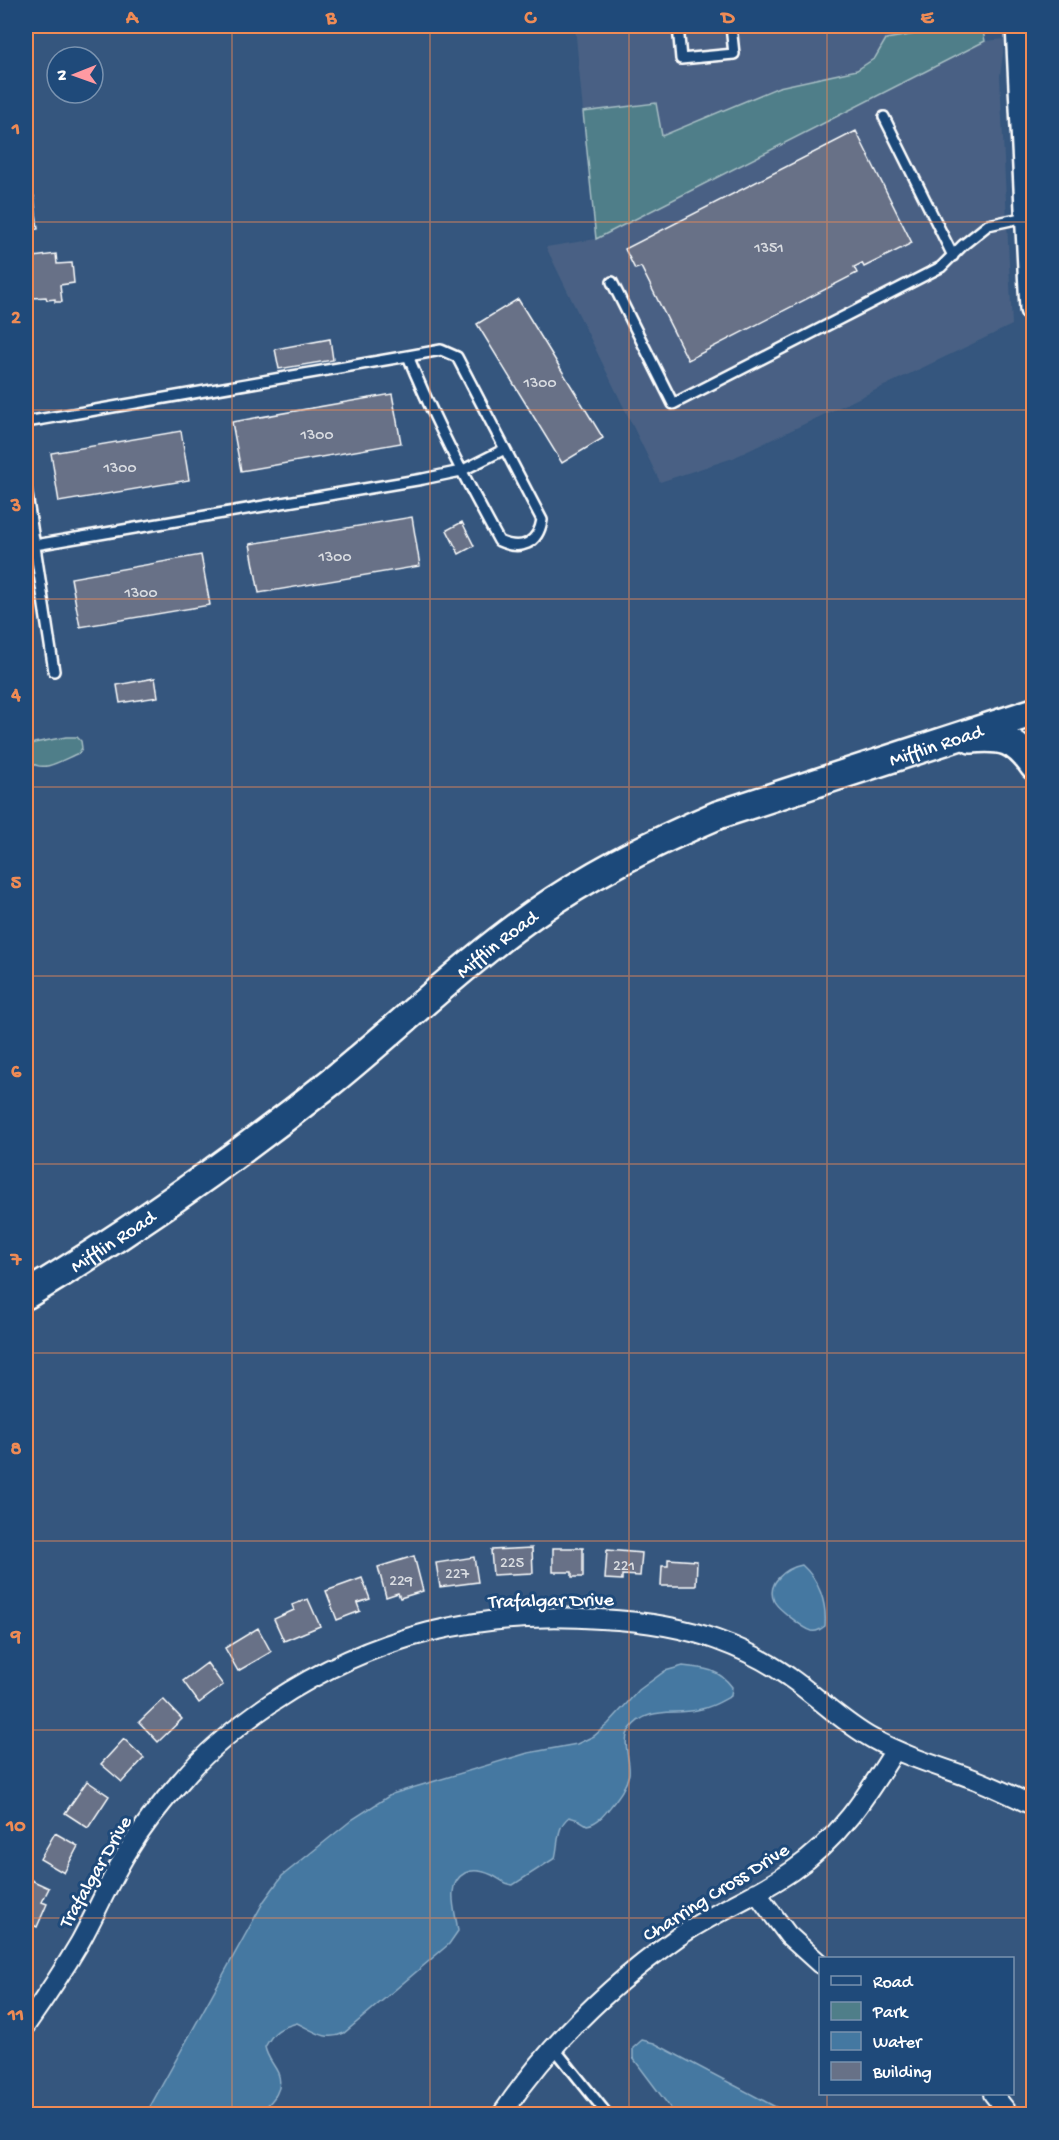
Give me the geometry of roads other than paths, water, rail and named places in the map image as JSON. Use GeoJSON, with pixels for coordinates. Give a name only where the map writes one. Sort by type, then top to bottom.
{"type":"FeatureCollection","features":[{"type":"Feature","properties":{"kind":"main road"},"geometry":{"type":"LineString","coordinates":[[1020,26],[1028,96],[1028,216],[1034,309]]}},
{"type":"Feature","properties":{"kind":"main road","name":"Mifflin Road"},"geometry":{"type":"LineString","coordinates":[[26,1295],[196,1184],[269,1131],[511,931],[581,884],[637,852],[718,816],[1034,712]]}},
{"type":"Feature","properties":{"kind":"main road"},"geometry":{"type":"LineString","coordinates":[[946,741],[1002,738],[1021,750],[1034,766]]}},
{"type":"Feature","properties":{"kind":"street","name":"Trafalgar Drive"},"geometry":{"type":"LineString","coordinates":[[26,2025],[64,1968],[142,1828],[184,1776],[232,1731],[292,1689],[333,1667],[397,1640],[435,1630],[478,1622],[523,1618],[598,1618],[654,1624],[717,1640],[767,1663],[789,1677],[854,1728],[895,1750],[975,1779],[1034,1806]]}},
{"type":"Feature","properties":{"kind":"street","name":"Charring Cross Drive"},"geometry":{"type":"LineString","coordinates":[[502,2115],[554,2048],[596,2005],[644,1963],[679,1936],[793,1871],[845,1824],[867,1797],[895,1750]]}},
{"type":"Feature","properties":{"kind":"street"},"geometry":{"type":"LineString","coordinates":[[756,1892],[788,1935],[819,1963]]}},
{"type":"Feature","properties":{"kind":"street"},"geometry":{"type":"LineString","coordinates":[[994,2095],[1009,2115]]}},
{"type":"Feature","properties":{"kind":"lane"},"geometry":{"type":"LineString","coordinates":[[678,26],[681,60],[734,54],[731,26]]}},
{"type":"Feature","properties":{"kind":"lane"},"geometry":{"type":"LineString","coordinates":[[884,117],[953,256]]}},
{"type":"Feature","properties":{"kind":"lane"},"geometry":{"type":"LineString","coordinates":[[612,282],[673,404],[941,267],[988,225],[1028,216]]}},
{"type":"Feature","properties":{"kind":"lane"},"geometry":{"type":"LineString","coordinates":[[26,422],[441,350],[457,357],[543,520],[540,532],[535,538],[524,545],[510,546],[499,542],[461,471],[422,391],[408,356]]}},
{"type":"Feature","properties":{"kind":"lane"},"geometry":{"type":"LineString","coordinates":[[36,546],[461,471],[505,449]]}},
{"type":"Feature","properties":{"kind":"lane"},"geometry":{"type":"LineString","coordinates":[[26,488],[54,671]]}},
{"type":"Feature","properties":{"kind":"lane"},"geometry":{"type":"LineString","coordinates":[[554,2048],[607,2115]]}},
{"type":"Feature","properties":{"kind":"water"},"geometry":{"type":"Polygon","coordinates":[[[802,1565],[821,1592],[825,1609],[825,1626],[816,1631],[803,1626],[785,1613],[776,1604],[772,1594],[779,1577],[790,1569],[802,1565]]]}},
{"type":"Feature","properties":{"kind":"water"},"geometry":{"type":"Polygon","coordinates":[[[683,1666],[704,1669],[722,1676],[732,1687],[731,1696],[702,1709],[652,1714],[637,1722],[630,1729],[626,1739],[628,1779],[603,1815],[587,1825],[569,1817],[560,1830],[555,1858],[513,1885],[478,1871],[465,1873],[459,1878],[453,1891],[458,1931],[449,1944],[344,2033],[326,2036],[297,2023],[274,2034],[265,2047],[278,2073],[280,2085],[275,2096],[259,2114],[146,2114],[264,1901],[282,1876],[353,1819],[392,1794],[528,1753],[577,1744],[594,1736],[608,1724],[639,1690],[665,1671],[683,1666]]]}},
{"type":"Feature","properties":{"kind":"water"},"geometry":{"type":"Polygon","coordinates":[[[642,2040],[654,2043],[789,2114],[675,2114],[633,2058],[633,2048],[642,2040]]]}}]}
